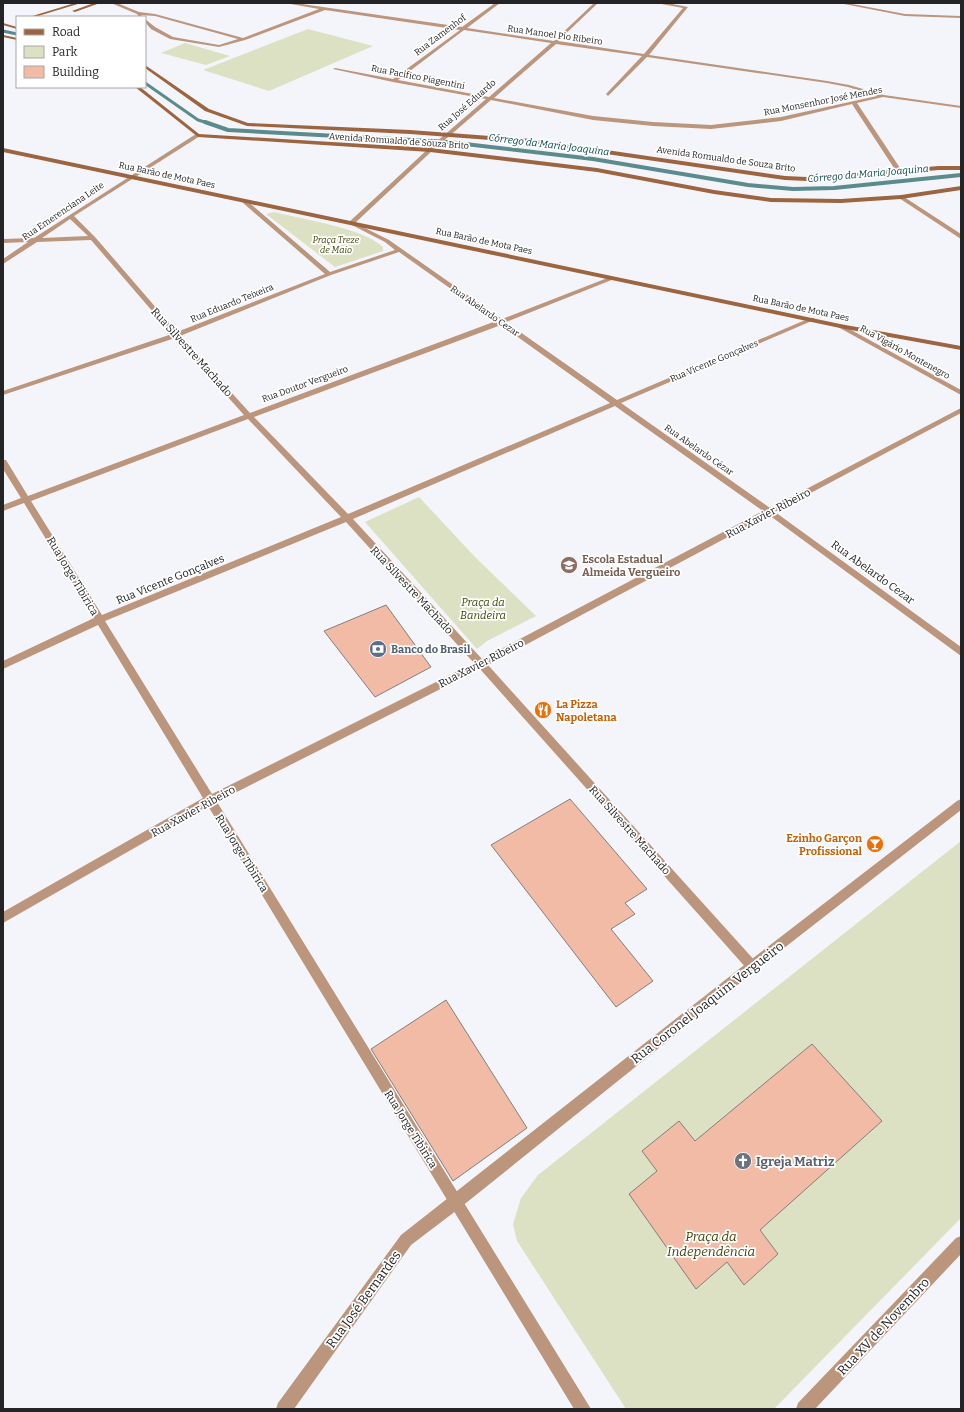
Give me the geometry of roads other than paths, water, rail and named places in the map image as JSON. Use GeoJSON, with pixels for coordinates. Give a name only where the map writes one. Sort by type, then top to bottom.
{"type":"FeatureCollection","features":[{"type":"Feature","properties":{"kind":"main road"},"geometry":{"type":"LineString","coordinates":[[34,16],[80,3]]}},
{"type":"Feature","properties":{"kind":"main road"},"geometry":{"type":"LineString","coordinates":[[68,12],[98,3]]}},
{"type":"Feature","properties":{"kind":"main road"},"geometry":{"type":"LineString","coordinates":[[4,24],[16,21]]}},
{"type":"Feature","properties":{"kind":"main road"},"geometry":{"type":"LineString","coordinates":[[4,24],[16,28]]}},
{"type":"Feature","properties":{"kind":"main road"},"geometry":{"type":"LineString","coordinates":[[3,36],[16,39]]}},
{"type":"Feature","properties":{"kind":"main road","name":"Avenida Romualdo de Souza Brito"},"geometry":{"type":"LineString","coordinates":[[146,67],[207,110],[247,124],[447,135],[538,142],[785,178],[807,179],[939,168],[961,168]]}},
{"type":"Feature","properties":{"kind":"main road"},"geometry":{"type":"LineString","coordinates":[[138,88],[182,120],[198,135]]}},
{"type":"Feature","properties":{"kind":"main road","name":"Avenida Romualdo de Souza Brito"},"geometry":{"type":"LineString","coordinates":[[198,135],[430,150],[597,170],[714,192],[771,200],[841,201],[901,197],[961,188]]}},
{"type":"Feature","properties":{"kind":"main road","name":"Rua Barão de Mota Paes"},"geometry":{"type":"LineString","coordinates":[[3,150],[840,326],[961,348]]}},
{"type":"Feature","properties":{"kind":"street"},"geometry":{"type":"LineString","coordinates":[[112,3],[140,15],[162,17],[243,39]]}},
{"type":"Feature","properties":{"kind":"street","name":"Rua Manoel Pio Ribeiro"},"geometry":{"type":"LineString","coordinates":[[287,3],[827,82],[849,86],[883,96]]}},
{"type":"Feature","properties":{"kind":"street","name":"Rua Zamenhof"},"geometry":{"type":"LineString","coordinates":[[393,81],[498,3]]}},
{"type":"Feature","properties":{"kind":"street","name":"Rua José Eduardo"},"geometry":{"type":"LineString","coordinates":[[352,223],[430,150],[554,43],[596,3]]}},
{"type":"Feature","properties":{"kind":"street"},"geometry":{"type":"LineString","coordinates":[[608,95],[645,56],[686,7],[658,3]]}},
{"type":"Feature","properties":{"kind":"street"},"geometry":{"type":"LineString","coordinates":[[841,3],[905,15],[961,17]]}},
{"type":"Feature","properties":{"kind":"street"},"geometry":{"type":"LineString","coordinates":[[146,21],[153,28],[172,38],[219,46],[243,39],[323,9]]}},
{"type":"Feature","properties":{"kind":"street","name":"Rua Pacifico Piagentini"},"geometry":{"type":"LineString","coordinates":[[335,69],[593,118]]}},
{"type":"Feature","properties":{"kind":"street","name":"Rua Monsenhor José Mendes"},"geometry":{"type":"LineString","coordinates":[[593,118],[653,124],[711,127],[782,118],[883,96],[958,107]]}},
{"type":"Feature","properties":{"kind":"street"},"geometry":{"type":"LineString","coordinates":[[854,103],[899,171]]}},
{"type":"Feature","properties":{"kind":"street"},"geometry":{"type":"LineString","coordinates":[[958,107],[961,104]]}},
{"type":"Feature","properties":{"kind":"street","name":"Rua Emerenciana Leite"},"geometry":{"type":"LineString","coordinates":[[3,262],[70,216],[198,135]]}},
{"type":"Feature","properties":{"kind":"street"},"geometry":{"type":"LineString","coordinates":[[901,197],[961,236]]}},
{"type":"Feature","properties":{"kind":"street"},"geometry":{"type":"LineString","coordinates":[[244,201],[329,274]]}},
{"type":"Feature","properties":{"kind":"street","name":"Rua Silvestre Machado"},"geometry":{"type":"LineString","coordinates":[[70,216],[93,238],[176,335],[249,416],[347,518],[481,664],[752,966]]}},
{"type":"Feature","properties":{"kind":"street","name":"Rua Abelardo Cezar"},"geometry":{"type":"LineString","coordinates":[[352,223],[387,240],[616,404]]}},
{"type":"Feature","properties":{"kind":"street"},"geometry":{"type":"LineString","coordinates":[[3,241],[93,238]]}},
{"type":"Feature","properties":{"kind":"street","name":"Rua Eduardo Teixeira"},"geometry":{"type":"LineString","coordinates":[[3,393],[176,335],[329,274],[400,250]]}},
{"type":"Feature","properties":{"kind":"street","name":"Rua Doutor Vergueiro"},"geometry":{"type":"LineString","coordinates":[[3,508],[501,322],[612,278]]}},
{"type":"Feature","properties":{"kind":"street","name":"Rua Vicente Gonçalves"},"geometry":{"type":"LineString","coordinates":[[616,404],[812,319]]}},
{"type":"Feature","properties":{"kind":"street","name":"Rua Vigário Montenegro"},"geometry":{"type":"LineString","coordinates":[[840,326],[961,393]]}},
{"type":"Feature","properties":{"kind":"street"},"geometry":{"type":"LineString","coordinates":[[347,518],[616,404]]}},
{"type":"Feature","properties":{"kind":"street","name":"Rua Abelardo Cézar"},"geometry":{"type":"LineString","coordinates":[[616,404],[770,512]]}},
{"type":"Feature","properties":{"kind":"street","name":"Rua Xavier Ribeiro"},"geometry":{"type":"LineString","coordinates":[[3,918],[210,800],[481,664],[961,410]]}},
{"type":"Feature","properties":{"kind":"street","name":"Rua Jorge Tibirica"},"geometry":{"type":"LineString","coordinates":[[3,462],[456,1202]]}},
{"type":"Feature","properties":{"kind":"street","name":"Rua Abelardo Cezar"},"geometry":{"type":"LineString","coordinates":[[770,512],[961,652]]}},
{"type":"Feature","properties":{"kind":"street","name":"Rua Vicente Gonçalves"},"geometry":{"type":"LineString","coordinates":[[3,665],[100,620],[347,518]]}},
{"type":"Feature","properties":{"kind":"street","name":"Rua Coronel Joaquim Vergueiro"},"geometry":{"type":"LineString","coordinates":[[456,1202],[752,966],[961,804]]}},
{"type":"Feature","properties":{"kind":"street"},"geometry":{"type":"LineString","coordinates":[[456,1202],[583,1409]]}},
{"type":"Feature","properties":{"kind":"street","name":"Rua José Bernardes"},"geometry":{"type":"LineString","coordinates":[[284,1409],[406,1240],[456,1202]]}},
{"type":"Feature","properties":{"kind":"street","name":"Rua XV de Novembro"},"geometry":{"type":"LineString","coordinates":[[804,1409],[961,1243]]}},
{"type":"Feature","properties":{"kind":"waterway","name":"Córrego da Maria Joaquina"},"geometry":{"type":"LineString","coordinates":[[3,31],[16,34]]}},
{"type":"Feature","properties":{"kind":"waterway","name":"Córrego da Maria Joaquina"},"geometry":{"type":"LineString","coordinates":[[146,84],[198,120],[207,123]]}},
{"type":"Feature","properties":{"kind":"waterway","name":"Córrego da Maria Joaquina"},"geometry":{"type":"LineString","coordinates":[[207,123],[228,130],[448,142],[593,159],[748,185],[793,189],[834,188],[961,175]]}},
{"type":"Feature","properties":{"kind":"place","name":"Escola Estadual Almeida Vergueiro"},"geometry":{"type":"Point","coordinates":[569,565]}},
{"type":"Feature","properties":{"kind":"place","name":"Banco do Brasil"},"geometry":{"type":"Point","coordinates":[378,649]}},
{"type":"Feature","properties":{"kind":"place","name":"La Pizza Napoletana"},"geometry":{"type":"Point","coordinates":[543,710]}},
{"type":"Feature","properties":{"kind":"place","name":"Ezinho Garçon Profissional"},"geometry":{"type":"Point","coordinates":[875,844]}},
{"type":"Feature","properties":{"kind":"place","name":"Igreja Matriz"},"geometry":{"type":"Point","coordinates":[743,1161]}},
{"type":"Feature","properties":{"kind":"park label","name":"Praça Treze de Maio"},"geometry":{"type":"Point","coordinates":[336,246]}},
{"type":"Feature","properties":{"kind":"park label","name":"Praça da Bandeira"},"geometry":{"type":"Point","coordinates":[483,608]}},
{"type":"Feature","properties":{"kind":"park label","name":"Praça da Independência"},"geometry":{"type":"Point","coordinates":[711,1244]}}]}
